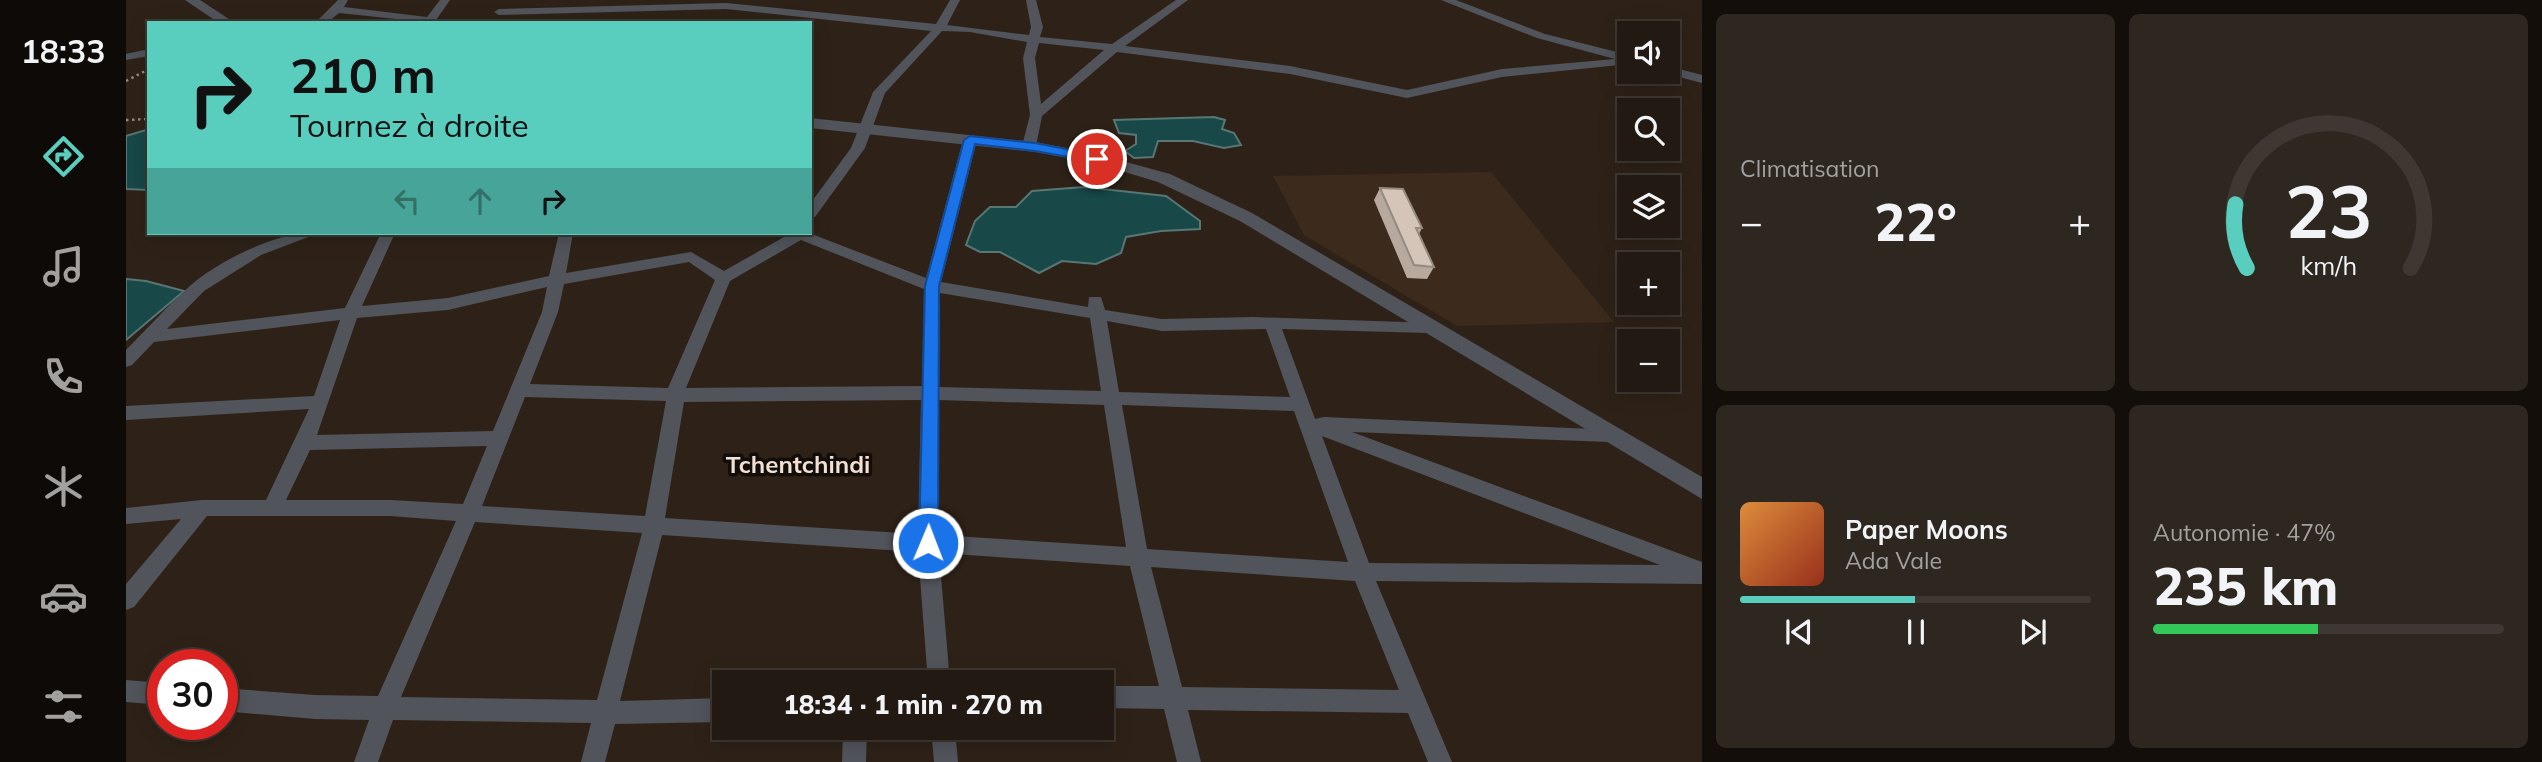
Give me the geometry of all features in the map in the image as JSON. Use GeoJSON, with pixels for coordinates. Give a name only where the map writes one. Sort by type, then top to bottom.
{"type":"FeatureCollection","features":[{"type":"Feature","properties":{"kind":"street"},"geometry":{"type":"LineString","coordinates":[[191,0],[226,21]]}},
{"type":"Feature","properties":{"kind":"street"},"geometry":{"type":"LineString","coordinates":[[430,21],[445,0]]}},
{"type":"Feature","properties":{"kind":"street"},"geometry":{"type":"LineString","coordinates":[[708,0],[726,6]]}},
{"type":"Feature","properties":{"kind":"street"},"geometry":{"type":"LineString","coordinates":[[812,211],[859,146],[862,130],[879,92],[938,27],[952,9],[955,0]]}},
{"type":"Feature","properties":{"kind":"street"},"geometry":{"type":"LineString","coordinates":[[1029,146],[1036,115],[1029,58],[1037,27],[1031,0]]}},
{"type":"Feature","properties":{"kind":"street"},"geometry":{"type":"LineString","coordinates":[[1036,115],[1114,48],[1183,0]]}},
{"type":"Feature","properties":{"kind":"street"},"geometry":{"type":"LineString","coordinates":[[1446,0],[1541,36],[1617,57]]}},
{"type":"Feature","properties":{"kind":"street"},"geometry":{"type":"LineString","coordinates":[[322,21],[340,4],[424,21]]}},
{"type":"Feature","properties":{"kind":"street"},"geometry":{"type":"LineString","coordinates":[[721,21],[726,6]]}},
{"type":"Feature","properties":{"kind":"street"},"geometry":{"type":"LineString","coordinates":[[498,12],[726,6],[938,27],[1290,70],[1407,94],[1502,73],[1617,61]]}},
{"type":"Feature","properties":{"kind":"street"},"geometry":{"type":"LineString","coordinates":[[126,57],[147,52]]}},
{"type":"Feature","properties":{"kind":"street"},"geometry":{"type":"LineString","coordinates":[[1680,73],[1702,79]]}},
{"type":"Feature","properties":{"kind":"street"},"geometry":{"type":"LineString","coordinates":[[812,123],[1029,146],[1097,159],[1164,178],[1246,217],[1702,489]]}},
{"type":"Feature","properties":{"kind":"street"},"geometry":{"type":"LineString","coordinates":[[938,670],[928,543],[932,286],[970,140]]}},
{"type":"Feature","properties":{"kind":"street"},"geometry":{"type":"LineString","coordinates":[[126,361],[198,288],[256,252],[301,235]]}},
{"type":"Feature","properties":{"kind":"street"},"geometry":{"type":"LineString","coordinates":[[272,508],[304,443],[351,313],[387,235]]}},
{"type":"Feature","properties":{"kind":"street"},"geometry":{"type":"LineString","coordinates":[[366,762],[385,708],[469,513],[550,312],[566,235]]}},
{"type":"Feature","properties":{"kind":"street"},"geometry":{"type":"LineString","coordinates":[[593,762],[654,525],[678,382],[724,278],[799,235]]}},
{"type":"Feature","properties":{"kind":"street"},"geometry":{"type":"LineString","coordinates":[[804,235],[932,286],[1097,308],[1162,325],[1428,327]]}},
{"type":"Feature","properties":{"kind":"street"},"geometry":{"type":"LineString","coordinates":[[148,337],[448,304],[556,280],[691,257],[724,278]]}},
{"type":"Feature","properties":{"kind":"street"},"geometry":{"type":"LineString","coordinates":[[1097,308],[1138,556],[1189,762]]}},
{"type":"Feature","properties":{"kind":"street"},"geometry":{"type":"LineString","coordinates":[[1272,324],[1362,572],[1440,762]]}},
{"type":"Feature","properties":{"kind":"street"},"geometry":{"type":"LineString","coordinates":[[518,390],[676,395],[930,393],[1112,400],[1609,435]]}},
{"type":"Feature","properties":{"kind":"street"},"geometry":{"type":"LineString","coordinates":[[126,413],[320,402]]}},
{"type":"Feature","properties":{"kind":"street"},"geometry":{"type":"LineString","coordinates":[[1303,414],[1702,573]]}},
{"type":"Feature","properties":{"kind":"street"},"geometry":{"type":"LineString","coordinates":[[304,443],[499,438]]}},
{"type":"Feature","properties":{"kind":"street"},"geometry":{"type":"LineString","coordinates":[[126,516],[202,508],[390,508],[1362,572],[1702,573]]}},
{"type":"Feature","properties":{"kind":"street"},"geometry":{"type":"LineString","coordinates":[[126,600],[202,508]]}},
{"type":"Feature","properties":{"kind":"street"},"geometry":{"type":"LineString","coordinates":[[126,691],[147,693]]}},
{"type":"Feature","properties":{"kind":"street"},"geometry":{"type":"LineString","coordinates":[[1114,697],[1414,702]]}},
{"type":"Feature","properties":{"kind":"street"},"geometry":{"type":"LineString","coordinates":[[238,700],[315,707],[604,712],[712,710]]}},
{"type":"Feature","properties":{"kind":"street"},"geometry":{"type":"LineString","coordinates":[[854,762],[855,740]]}},
{"type":"Feature","properties":{"kind":"street"},"geometry":{"type":"LineString","coordinates":[[944,740],[946,762]]}},
{"type":"Feature","properties":{"kind":"path"},"geometry":{"type":"LineString","coordinates":[[126,81],[147,70]]}},
{"type":"Feature","properties":{"kind":"path"},"geometry":{"type":"LineString","coordinates":[[126,120],[147,119]]}},
{"type":"Feature","properties":{"kind":"shaded area"},"geometry":{"type":"Polygon","coordinates":[[[1491,172],[1614,322],[1457,326],[1304,235],[1273,176],[1491,172]]]}},
{"type":"Feature","properties":{"kind":"water"},"geometry":{"type":"Polygon","coordinates":[[[1214,117],[1225,120],[1222,129],[1234,133],[1241,145],[1224,148],[1193,141],[1158,141],[1153,157],[1134,158],[1125,151],[1136,144],[1136,135],[1119,133],[1114,120],[1214,117]]]}},
{"type":"Feature","properties":{"kind":"water"},"geometry":{"type":"Polygon","coordinates":[[[147,130],[147,190],[126,189],[126,136],[147,130]]]}},
{"type":"Feature","properties":{"kind":"water"},"geometry":{"type":"Polygon","coordinates":[[[1084,187],[1166,196],[1200,221],[1200,229],[1161,231],[1126,237],[1121,253],[1096,264],[1062,261],[1039,273],[1000,252],[980,252],[966,245],[975,221],[990,207],[1016,207],[1032,191],[1084,187]]]}},
{"type":"Feature","properties":{"kind":"water"},"geometry":{"type":"Polygon","coordinates":[[[126,279],[184,291],[126,340],[126,279]]]}},
{"type":"Feature","properties":{"kind":"building"},"geometry":{"type":"Polygon","coordinates":[[[1380,188],[1403,189],[1422,228],[1416,228],[1434,267],[1414,265],[1380,188]]]}},
{"type":"Feature","properties":{"kind":"district","name":"Tchentchindi"},"geometry":{"type":"Point","coordinates":[798,464]}},
{"type":"Feature","properties":{"kind":"route"},"geometry":{"type":"LineString","coordinates":[[928,543],[932,286],[970,140],[1035,147],[1097,159]]}}]}
